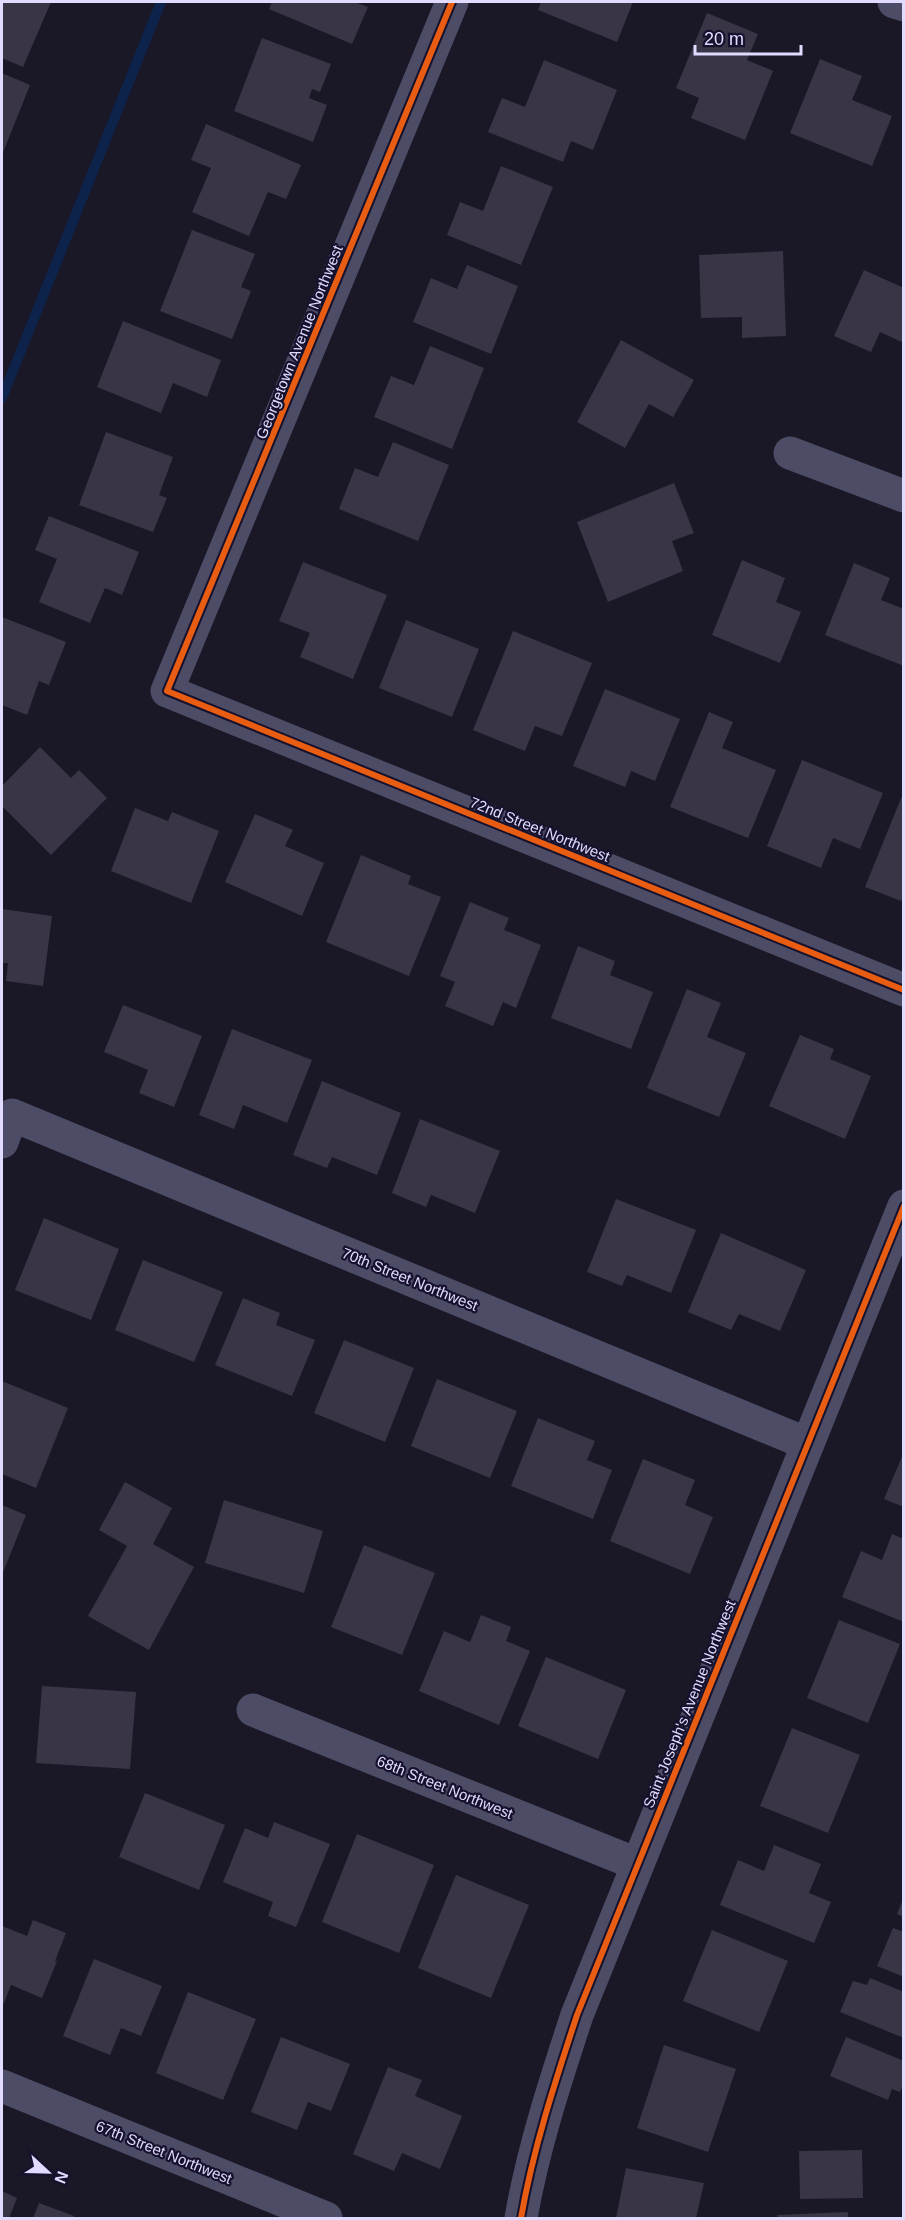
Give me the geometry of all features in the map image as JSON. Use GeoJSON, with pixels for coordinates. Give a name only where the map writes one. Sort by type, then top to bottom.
{"type":"FeatureCollection","features":[{"type":"Feature","properties":{"kind":"street","name":"Georgetown Avenue Northwest"},"geometry":{"type":"LineString","coordinates":[[167,691],[452,2]]}},
{"type":"Feature","properties":{"kind":"street"},"geometry":{"type":"LineString","coordinates":[[894,2],[903,5]]}},
{"type":"Feature","properties":{"kind":"street"},"geometry":{"type":"LineString","coordinates":[[790,453],[903,496]]}},
{"type":"Feature","properties":{"kind":"street","name":"72nd Street Northwest"},"geometry":{"type":"LineString","coordinates":[[167,691],[903,990]]}},
{"type":"Feature","properties":{"kind":"street","name":"70th Street Northwest"},"geometry":{"type":"LineString","coordinates":[[7,1128],[808,1444]]}},
{"type":"Feature","properties":{"kind":"street","name":"Saint Joseph's Avenue Northwest"},"geometry":{"type":"LineString","coordinates":[[521,2218],[526,2188],[553,2088],[577,2015],[808,1444],[900,1225]]}},
{"type":"Feature","properties":{"kind":"street","name":"68th Street Northwest"},"geometry":{"type":"LineString","coordinates":[[254,1710],[637,1864]]}},
{"type":"Feature","properties":{"kind":"street","name":"67th Street Northwest"},"geometry":{"type":"LineString","coordinates":[[2,2086],[326,2218]]}},
{"type":"Feature","properties":{"kind":"building"},"geometry":{"type":"Polygon","coordinates":[[[2,2],[51,2],[23,67],[2,58],[2,2]]]}},
{"type":"Feature","properties":{"kind":"building"},"geometry":{"type":"Polygon","coordinates":[[[272,2],[354,2],[368,7],[352,44],[269,9],[272,2]]]}},
{"type":"Feature","properties":{"kind":"building"},"geometry":{"type":"Polygon","coordinates":[[[541,2],[633,2],[617,42],[538,10],[541,2]]]}},
{"type":"Feature","properties":{"kind":"building"},"geometry":{"type":"Polygon","coordinates":[[[707,13],[758,34],[747,60],[773,71],[745,140],[691,118],[699,98],[676,88],[707,13]]]}},
{"type":"Feature","properties":{"kind":"building"},"geometry":{"type":"Polygon","coordinates":[[[262,38],[331,64],[320,92],[312,89],[309,98],[327,105],[313,142],[234,111],[262,38]]]}},
{"type":"Feature","properties":{"kind":"building"},"geometry":{"type":"Polygon","coordinates":[[[820,59],[862,76],[852,100],[892,116],[872,166],[790,133],[820,59]]]}},
{"type":"Feature","properties":{"kind":"building"},"geometry":{"type":"Polygon","coordinates":[[[544,60],[617,90],[593,150],[571,141],[563,162],[488,132],[502,98],[525,107],[544,60]]]}},
{"type":"Feature","properties":{"kind":"building"},"geometry":{"type":"Polygon","coordinates":[[[2,73],[30,85],[2,155],[2,73]]]}},
{"type":"Feature","properties":{"kind":"building"},"geometry":{"type":"Polygon","coordinates":[[[206,124],[301,165],[286,199],[268,192],[249,236],[192,212],[211,168],[191,160],[206,124]]]}},
{"type":"Feature","properties":{"kind":"building"},"geometry":{"type":"Polygon","coordinates":[[[501,166],[553,187],[521,265],[447,235],[460,202],[483,211],[501,166]]]}},
{"type":"Feature","properties":{"kind":"building"},"geometry":{"type":"Polygon","coordinates":[[[192,230],[255,254],[241,287],[251,291],[232,339],[160,311],[192,230]]]}},
{"type":"Feature","properties":{"kind":"building"},"geometry":{"type":"Polygon","coordinates":[[[783,251],[786,336],[742,338],[742,317],[701,318],[699,255],[783,251]]]}},
{"type":"Feature","properties":{"kind":"building"},"geometry":{"type":"Polygon","coordinates":[[[467,265],[518,286],[491,354],[413,322],[431,278],[457,289],[467,265]]]}},
{"type":"Feature","properties":{"kind":"building"},"geometry":{"type":"Polygon","coordinates":[[[864,270],[904,288],[904,343],[880,332],[871,352],[834,336],[864,270]]]}},
{"type":"Feature","properties":{"kind":"building"},"geometry":{"type":"Polygon","coordinates":[[[123,321],[221,360],[207,397],[173,383],[161,413],[97,387],[123,321]]]}},
{"type":"Feature","properties":{"kind":"building"},"geometry":{"type":"Polygon","coordinates":[[[621,340],[694,380],[673,417],[649,404],[625,448],[577,422],[621,340]]]}},
{"type":"Feature","properties":{"kind":"building"},"geometry":{"type":"Polygon","coordinates":[[[430,346],[484,368],[452,449],[374,417],[391,376],[414,385],[430,346]]]}},
{"type":"Feature","properties":{"kind":"building"},"geometry":{"type":"Polygon","coordinates":[[[106,432],[173,457],[159,495],[167,498],[153,532],[79,505],[106,432]]]}},
{"type":"Feature","properties":{"kind":"building"},"geometry":{"type":"Polygon","coordinates":[[[393,442],[449,465],[418,541],[339,509],[355,468],[378,477],[393,442]]]}},
{"type":"Feature","properties":{"kind":"building"},"geometry":{"type":"Polygon","coordinates":[[[674,483],[694,533],[672,541],[683,571],[608,602],[577,522],[674,483]]]}},
{"type":"Feature","properties":{"kind":"building"},"geometry":{"type":"Polygon","coordinates":[[[49,516],[139,552],[122,595],[105,588],[90,623],[39,602],[57,559],[35,550],[49,516]]]}},
{"type":"Feature","properties":{"kind":"building"},"geometry":{"type":"Polygon","coordinates":[[[742,560],[785,578],[776,602],[801,612],[780,663],[712,635],[742,560]]]}},
{"type":"Feature","properties":{"kind":"building"},"geometry":{"type":"Polygon","coordinates":[[[303,562],[387,595],[353,679],[300,657],[310,633],[279,621],[303,562]]]}},
{"type":"Feature","properties":{"kind":"building"},"geometry":{"type":"Polygon","coordinates":[[[854,563],[890,578],[881,600],[904,609],[904,666],[825,635],[854,563]]]}},
{"type":"Feature","properties":{"kind":"building"},"geometry":{"type":"Polygon","coordinates":[[[2,617],[66,642],[49,685],[39,681],[27,715],[2,705],[2,617]]]}},
{"type":"Feature","properties":{"kind":"building"},"geometry":{"type":"Polygon","coordinates":[[[406,620],[479,649],[452,717],[379,688],[406,620]]]}},
{"type":"Feature","properties":{"kind":"building"},"geometry":{"type":"Polygon","coordinates":[[[513,631],[592,663],[562,736],[535,726],[525,751],[473,730],[513,631]]]}},
{"type":"Feature","properties":{"kind":"building"},"geometry":{"type":"Polygon","coordinates":[[[605,689],[680,719],[655,781],[631,771],[625,787],[573,766],[605,689]]]}},
{"type":"Feature","properties":{"kind":"building"},"geometry":{"type":"Polygon","coordinates":[[[709,712],[733,722],[722,748],[776,770],[748,838],[670,807],[709,712]]]}},
{"type":"Feature","properties":{"kind":"building"},"geometry":{"type":"Polygon","coordinates":[[[40,747],[71,778],[79,770],[107,798],[51,855],[2,806],[2,786],[40,747]]]}},
{"type":"Feature","properties":{"kind":"building"},"geometry":{"type":"Polygon","coordinates":[[[802,760],[883,793],[860,849],[833,838],[821,868],[767,846],[802,760]]]}},
{"type":"Feature","properties":{"kind":"building"},"geometry":{"type":"Polygon","coordinates":[[[904,791],[904,895],[901,901],[865,887],[904,791]]]}},
{"type":"Feature","properties":{"kind":"building"},"geometry":{"type":"Polygon","coordinates":[[[135,808],[168,821],[172,812],[219,831],[191,903],[111,871],[135,808]]]}},
{"type":"Feature","properties":{"kind":"building"},"geometry":{"type":"Polygon","coordinates":[[[255,814],[293,830],[285,846],[324,863],[302,916],[225,882],[255,814]]]}},
{"type":"Feature","properties":{"kind":"building"},"geometry":{"type":"Polygon","coordinates":[[[361,855],[411,876],[408,884],[441,897],[409,976],[326,942],[361,855]]]}},
{"type":"Feature","properties":{"kind":"building"},"geometry":{"type":"Polygon","coordinates":[[[470,902],[509,918],[504,930],[541,945],[516,1008],[503,1002],[493,1026],[445,1006],[455,982],[440,976],[470,902]]]}},
{"type":"Feature","properties":{"kind":"building"},"geometry":{"type":"Polygon","coordinates":[[[2,909],[52,916],[43,986],[6,981],[8,963],[2,963],[2,909]]]}},
{"type":"Feature","properties":{"kind":"building"},"geometry":{"type":"Polygon","coordinates":[[[578,946],[615,961],[610,975],[653,992],[631,1049],[551,1018],[578,946]]]}},
{"type":"Feature","properties":{"kind":"building"},"geometry":{"type":"Polygon","coordinates":[[[687,989],[721,1003],[707,1037],[746,1053],[719,1117],[647,1088],[687,989]]]}},
{"type":"Feature","properties":{"kind":"building"},"geometry":{"type":"Polygon","coordinates":[[[123,1005],[202,1036],[174,1107],[139,1093],[148,1070],[104,1052],[123,1005]]]}},
{"type":"Feature","properties":{"kind":"building"},"geometry":{"type":"Polygon","coordinates":[[[232,1029],[312,1060],[287,1123],[243,1105],[234,1129],[199,1115],[232,1029]]]}},
{"type":"Feature","properties":{"kind":"building"},"geometry":{"type":"Polygon","coordinates":[[[800,1035],[834,1049],[830,1059],[871,1076],[845,1139],[769,1106],[800,1035]]]}},
{"type":"Feature","properties":{"kind":"building"},"geometry":{"type":"Polygon","coordinates":[[[322,1081],[401,1113],[377,1175],[332,1157],[327,1168],[293,1155],[322,1081]]]}},
{"type":"Feature","properties":{"kind":"building"},"geometry":{"type":"Polygon","coordinates":[[[420,1119],[500,1151],[475,1213],[431,1195],[426,1207],[392,1193],[420,1119]]]}},
{"type":"Feature","properties":{"kind":"building"},"geometry":{"type":"Polygon","coordinates":[[[616,1199],[696,1230],[671,1293],[627,1275],[622,1286],[587,1272],[616,1199]]]}},
{"type":"Feature","properties":{"kind":"building"},"geometry":{"type":"Polygon","coordinates":[[[44,1218],[119,1249],[91,1320],[15,1290],[44,1218]]]}},
{"type":"Feature","properties":{"kind":"building"},"geometry":{"type":"Polygon","coordinates":[[[721,1233],[806,1270],[780,1331],[739,1314],[731,1330],[688,1312],[721,1233]]]}},
{"type":"Feature","properties":{"kind":"building"},"geometry":{"type":"Polygon","coordinates":[[[143,1260],[223,1292],[194,1362],[115,1330],[143,1260]]]}},
{"type":"Feature","properties":{"kind":"building"},"geometry":{"type":"Polygon","coordinates":[[[243,1298],[280,1313],[276,1325],[315,1340],[292,1396],[215,1365],[243,1298]]]}},
{"type":"Feature","properties":{"kind":"building"},"geometry":{"type":"Polygon","coordinates":[[[344,1340],[414,1368],[385,1442],[314,1413],[344,1340]]]}},
{"type":"Feature","properties":{"kind":"building"},"geometry":{"type":"Polygon","coordinates":[[[437,1379],[517,1411],[490,1478],[411,1446],[437,1379]]]}},
{"type":"Feature","properties":{"kind":"building"},"geometry":{"type":"Polygon","coordinates":[[[2,1381],[68,1408],[36,1488],[2,1474],[2,1381]]]}},
{"type":"Feature","properties":{"kind":"building"},"geometry":{"type":"Polygon","coordinates":[[[538,1418],[595,1441],[587,1460],[612,1470],[593,1519],[511,1486],[538,1418]]]}},
{"type":"Feature","properties":{"kind":"building"},"geometry":{"type":"Polygon","coordinates":[[[904,1452],[904,1507],[884,1499],[904,1452]]]}},
{"type":"Feature","properties":{"kind":"building"},"geometry":{"type":"Polygon","coordinates":[[[643,1459],[695,1480],[685,1505],[713,1517],[690,1574],[610,1541],[643,1459]]]}},
{"type":"Feature","properties":{"kind":"building"},"geometry":{"type":"Polygon","coordinates":[[[125,1482],[172,1508],[153,1544],[194,1567],[149,1650],[88,1616],[127,1546],[99,1530],[125,1482]]]}},
{"type":"Feature","properties":{"kind":"building"},"geometry":{"type":"Polygon","coordinates":[[[224,1500],[323,1531],[304,1593],[205,1563],[224,1500]]]}},
{"type":"Feature","properties":{"kind":"building"},"geometry":{"type":"Polygon","coordinates":[[[2,1505],[26,1515],[2,1575],[2,1505]]]}},
{"type":"Feature","properties":{"kind":"building"},"geometry":{"type":"Polygon","coordinates":[[[892,1534],[904,1539],[904,1622],[842,1597],[861,1551],[882,1560],[892,1534]]]}},
{"type":"Feature","properties":{"kind":"building"},"geometry":{"type":"Polygon","coordinates":[[[364,1545],[435,1573],[402,1655],[331,1627],[364,1545]]]}},
{"type":"Feature","properties":{"kind":"building"},"geometry":{"type":"Polygon","coordinates":[[[481,1615],[511,1627],[506,1641],[530,1651],[499,1725],[419,1691],[444,1631],[470,1642],[481,1615]]]}},
{"type":"Feature","properties":{"kind":"building"},"geometry":{"type":"Polygon","coordinates":[[[839,1620],[900,1644],[868,1723],[807,1698],[839,1620]]]}},
{"type":"Feature","properties":{"kind":"building"},"geometry":{"type":"Polygon","coordinates":[[[546,1657],[626,1690],[598,1759],[518,1726],[546,1657]]]}},
{"type":"Feature","properties":{"kind":"building"},"geometry":{"type":"Polygon","coordinates":[[[42,1686],[136,1692],[130,1769],[36,1763],[42,1686]]]}},
{"type":"Feature","properties":{"kind":"building"},"geometry":{"type":"Polygon","coordinates":[[[792,1728],[860,1755],[828,1833],[760,1806],[792,1728]]]}},
{"type":"Feature","properties":{"kind":"building"},"geometry":{"type":"Polygon","coordinates":[[[145,1793],[225,1825],[199,1890],[119,1857],[145,1793]]]}},
{"type":"Feature","properties":{"kind":"building"},"geometry":{"type":"Polygon","coordinates":[[[274,1822],[330,1844],[296,1927],[268,1916],[273,1902],[223,1882],[245,1828],[268,1838],[274,1822]]]}},
{"type":"Feature","properties":{"kind":"building"},"geometry":{"type":"Polygon","coordinates":[[[357,1834],[434,1865],[399,1953],[322,1922],[357,1834]]]}},
{"type":"Feature","properties":{"kind":"building"},"geometry":{"type":"Polygon","coordinates":[[[774,1845],[821,1864],[809,1893],[831,1902],[814,1943],[720,1905],[738,1860],[764,1871],[774,1845]]]}},
{"type":"Feature","properties":{"kind":"building"},"geometry":{"type":"Polygon","coordinates":[[[456,1875],[529,1905],[491,1998],[418,1968],[456,1875]]]}},
{"type":"Feature","properties":{"kind":"building"},"geometry":{"type":"Polygon","coordinates":[[[904,1899],[904,1917],[897,1914],[904,1899]]]}},
{"type":"Feature","properties":{"kind":"building"},"geometry":{"type":"Polygon","coordinates":[[[33,1920],[66,1933],[55,1961],[57,1961],[42,1998],[11,1985],[2,2008],[2,1926],[27,1936],[33,1920]]]}},
{"type":"Feature","properties":{"kind":"building"},"geometry":{"type":"Polygon","coordinates":[[[893,1928],[904,1932],[904,1977],[877,1966],[893,1928]]]}},
{"type":"Feature","properties":{"kind":"building"},"geometry":{"type":"Polygon","coordinates":[[[712,1930],[788,1961],[759,2032],[683,2001],[712,1930]]]}},
{"type":"Feature","properties":{"kind":"building"},"geometry":{"type":"Polygon","coordinates":[[[94,1959],[162,1986],[141,2036],[121,2028],[110,2055],[63,2036],[94,1959]]]}},
{"type":"Feature","properties":{"kind":"building"},"geometry":{"type":"Polygon","coordinates":[[[870,1978],[904,1992],[904,2038],[840,2012],[853,1981],[867,1985],[870,1978]]]}},
{"type":"Feature","properties":{"kind":"building"},"geometry":{"type":"Polygon","coordinates":[[[188,1992],[256,2019],[223,2100],[156,2073],[188,1992]]]}},
{"type":"Feature","properties":{"kind":"building"},"geometry":{"type":"Polygon","coordinates":[[[281,2037],[350,2064],[331,2111],[308,2102],[297,2130],[251,2112],[281,2037]]]}},
{"type":"Feature","properties":{"kind":"building"},"geometry":{"type":"Polygon","coordinates":[[[846,2037],[904,2061],[904,2083],[900,2092],[892,2089],[888,2100],[830,2076],[846,2037]]]}},
{"type":"Feature","properties":{"kind":"building"},"geometry":{"type":"Polygon","coordinates":[[[664,2045],[736,2069],[708,2152],[637,2128],[664,2045]]]}},
{"type":"Feature","properties":{"kind":"building"},"geometry":{"type":"Polygon","coordinates":[[[388,2067],[422,2080],[415,2096],[462,2116],[440,2169],[402,2153],[394,2171],[353,2154],[388,2067]]]}},
{"type":"Feature","properties":{"kind":"building"},"geometry":{"type":"Polygon","coordinates":[[[862,2150],[863,2198],[800,2199],[799,2151],[862,2150]]]}},
{"type":"Feature","properties":{"kind":"building"},"geometry":{"type":"Polygon","coordinates":[[[626,2168],[704,2183],[696,2218],[616,2218],[626,2168]]]}},
{"type":"Feature","properties":{"kind":"building"},"geometry":{"type":"Polygon","coordinates":[[[2,2191],[17,2198],[9,2218],[2,2218],[2,2191]]]}},
{"type":"Feature","properties":{"kind":"building"},"geometry":{"type":"Polygon","coordinates":[[[39,2203],[74,2216],[73,2218],[33,2218],[39,2203]]]}},
{"type":"Feature","properties":{"kind":"building"},"geometry":{"type":"Polygon","coordinates":[[[848,2212],[848,2218],[778,2218],[777,2215],[848,2212]]]}},
{"type":"Feature","properties":{"kind":"waterway"},"geometry":{"type":"LineString","coordinates":[[2,398],[161,2]]}},
{"type":"Feature","properties":{"kind":"cycle path"},"geometry":{"type":"LineString","coordinates":[[452,2],[167,691],[904,990]]}},
{"type":"Feature","properties":{"kind":"cycle path"},"geometry":{"type":"LineString","coordinates":[[521,2218],[538,2141],[577,2015],[904,1206]]}}]}
